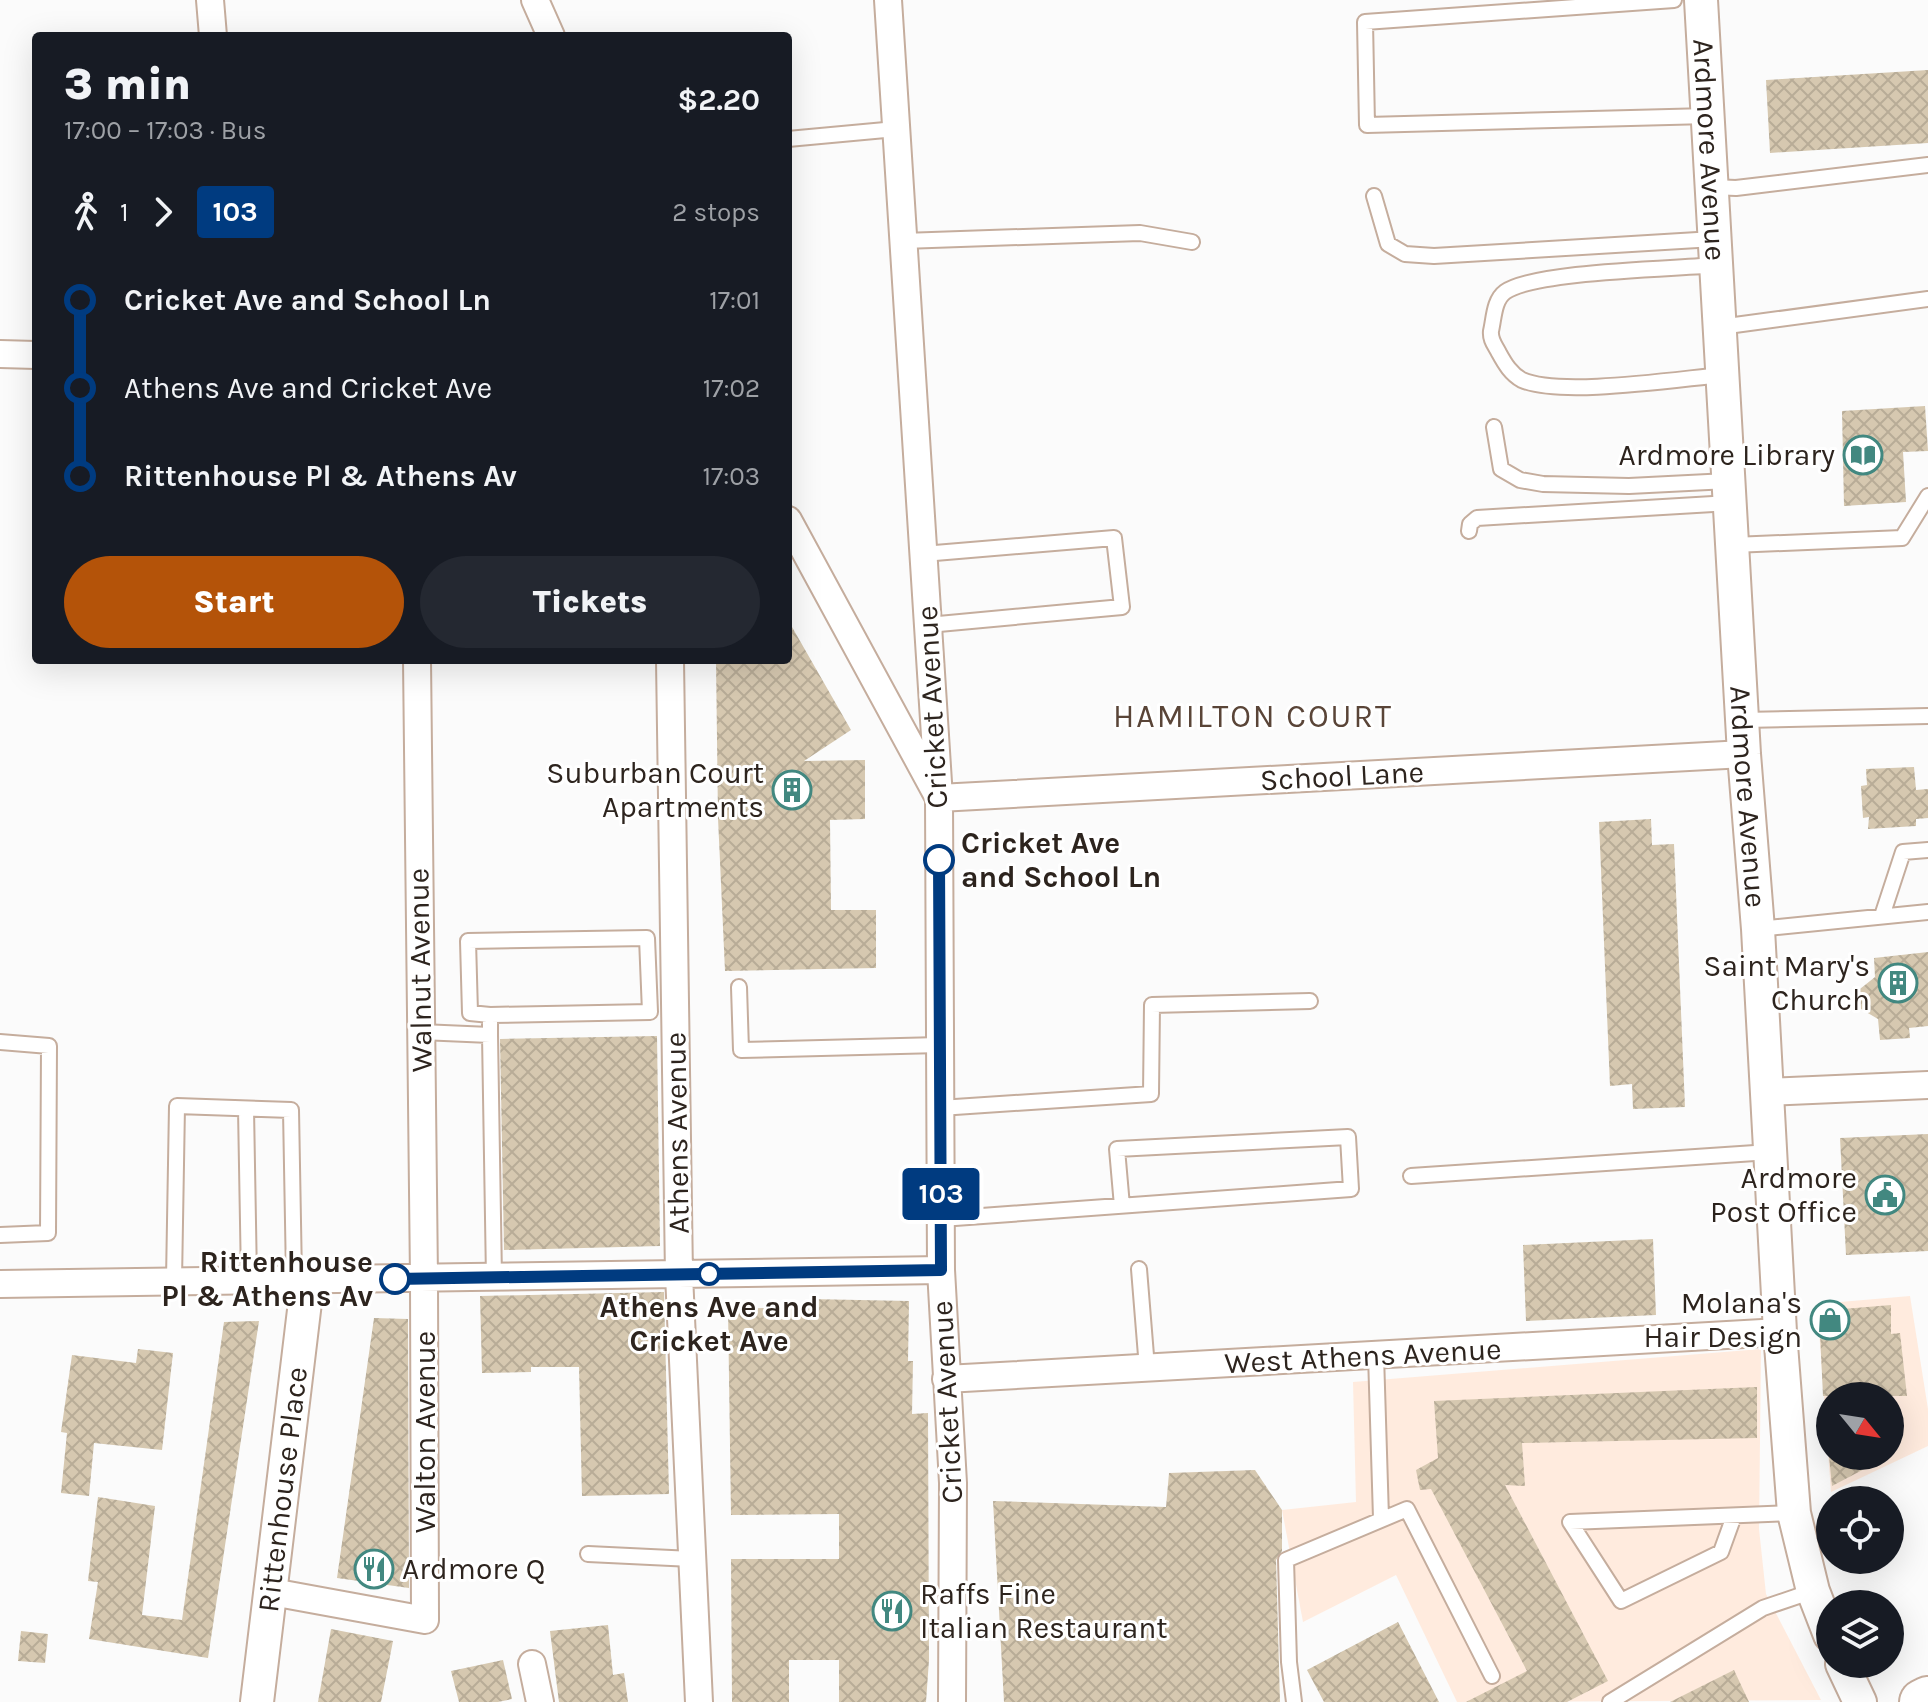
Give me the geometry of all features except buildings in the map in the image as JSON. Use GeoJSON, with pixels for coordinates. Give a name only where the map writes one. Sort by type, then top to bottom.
{"type":"FeatureCollection","features":[{"type":"Feature","properties":{"kind":"highway"},"geometry":{"type":"LineString","coordinates":[[1922,1702],[1928,1699]]}},
{"type":"Feature","properties":{"kind":"street"},"geometry":{"type":"LineString","coordinates":[[210,0],[213,32]]}},
{"type":"Feature","properties":{"kind":"street"},"geometry":{"type":"LineString","coordinates":[[535,0],[549,32]]}},
{"type":"Feature","properties":{"kind":"street","name":"Cricket Avenue"},"geometry":{"type":"LineString","coordinates":[[888,0],[939,798],[941,1270],[953,1483],[952,1702]]}},
{"type":"Feature","properties":{"kind":"street","name":"Ardmore Avenue"},"geometry":{"type":"LineString","coordinates":[[1701,0],[1780,1332],[1794,1513],[1816,1599]]}},
{"type":"Feature","properties":{"kind":"street"},"geometry":{"type":"LineString","coordinates":[[0,354],[32,355]]}},
{"type":"Feature","properties":{"kind":"street"},"geometry":{"type":"LineString","coordinates":[[792,527],[939,798]]}},
{"type":"Feature","properties":{"kind":"street","name":"Walnut Avenue"},"geometry":{"type":"LineString","coordinates":[[417,664],[424,1279]]}},
{"type":"Feature","properties":{"kind":"street","name":"Athens Avenue"},"geometry":{"type":"LineString","coordinates":[[670,664],[679,1275],[699,1702]]}},
{"type":"Feature","properties":{"kind":"street","name":"School Lane"},"geometry":{"type":"LineString","coordinates":[[939,798],[1744,754]]}},
{"type":"Feature","properties":{"kind":"street"},"geometry":{"type":"LineString","coordinates":[[1768,1092],[1928,1085]]}},
{"type":"Feature","properties":{"kind":"street"},"geometry":{"type":"LineString","coordinates":[[0,1284],[301,1277],[424,1279],[941,1270]]}},
{"type":"Feature","properties":{"kind":"street","name":"Rittenhouse Place"},"geometry":{"type":"LineString","coordinates":[[257,1702],[272,1592],[301,1277]]}},
{"type":"Feature","properties":{"kind":"street","name":"Walton Avenue"},"geometry":{"type":"LineString","coordinates":[[272,1592],[425,1620],[424,1279]]}},
{"type":"Feature","properties":{"kind":"street","name":"West Athens Avenue"},"geometry":{"type":"LineString","coordinates":[[946,1379],[1780,1332]]}},
{"type":"Feature","properties":{"kind":"street"},"geometry":{"type":"LineString","coordinates":[[532,1664],[540,1702]]}},
{"type":"Feature","properties":{"kind":"street"},"geometry":{"type":"LineString","coordinates":[[1849,1678],[1860,1702]]}},
{"type":"Feature","properties":{"kind":"lane"},"geometry":{"type":"LineString","coordinates":[[1674,0],[1365,22],[1367,125],[1708,116]]}},
{"type":"Feature","properties":{"kind":"lane"},"geometry":{"type":"LineString","coordinates":[[792,139],[896,129]]}},
{"type":"Feature","properties":{"kind":"lane"},"geometry":{"type":"LineString","coordinates":[[1712,187],[1736,188],[1928,165]]}},
{"type":"Feature","properties":{"kind":"lane"},"geometry":{"type":"LineString","coordinates":[[1374,196],[1388,244],[1405,254],[1715,252]]}},
{"type":"Feature","properties":{"kind":"lane"},"geometry":{"type":"LineString","coordinates":[[903,241],[1140,233],[1192,242]]}},
{"type":"Feature","properties":{"kind":"lane"},"geometry":{"type":"LineString","coordinates":[[1715,252],[1520,285],[1503,293],[1496,305],[1490,337],[1507,368],[1522,380],[1549,386],[1590,386],[1722,375]]}},
{"type":"Feature","properties":{"kind":"lane"},"geometry":{"type":"LineString","coordinates":[[1720,327],[1928,299]]}},
{"type":"Feature","properties":{"kind":"lane"},"geometry":{"type":"LineString","coordinates":[[1494,427],[1501,469],[1520,480],[1543,484],[1729,492]]}},
{"type":"Feature","properties":{"kind":"lane"},"geometry":{"type":"LineString","coordinates":[[1469,531],[1470,524],[1477,518],[1729,492]]}},
{"type":"Feature","properties":{"kind":"lane"},"geometry":{"type":"LineString","coordinates":[[1733,545],[1902,538],[1928,496]]}},
{"type":"Feature","properties":{"kind":"lane"},"geometry":{"type":"LineString","coordinates":[[923,554],[1114,538],[1122,607],[928,625]]}},
{"type":"Feature","properties":{"kind":"lane"},"geometry":{"type":"LineString","coordinates":[[1743,720],[1928,716]]}},
{"type":"Feature","properties":{"kind":"lane"},"geometry":{"type":"LineString","coordinates":[[1882,916],[1903,852],[1928,850]]}},
{"type":"Feature","properties":{"kind":"lane"},"geometry":{"type":"LineString","coordinates":[[1758,929],[1928,912]]}},
{"type":"Feature","properties":{"kind":"lane"},"geometry":{"type":"LineString","coordinates":[[647,938],[650,1012],[490,1015],[470,1013],[468,941],[647,938]]}},
{"type":"Feature","properties":{"kind":"lane"},"geometry":{"type":"LineString","coordinates":[[739,987],[741,1050],[940,1045]]}},
{"type":"Feature","properties":{"kind":"lane"},"geometry":{"type":"LineString","coordinates":[[940,1108],[1151,1094],[1152,1005],[1310,1001]]}},
{"type":"Feature","properties":{"kind":"lane"},"geometry":{"type":"LineString","coordinates":[[490,1015],[494,1278]]}},
{"type":"Feature","properties":{"kind":"lane"},"geometry":{"type":"LineString","coordinates":[[421,1032],[490,1035]]}},
{"type":"Feature","properties":{"kind":"lane"},"geometry":{"type":"LineString","coordinates":[[0,1042],[49,1046],[49,1108],[48,1233],[0,1235]]}},
{"type":"Feature","properties":{"kind":"lane"},"geometry":{"type":"LineString","coordinates":[[174,1280],[177,1106],[291,1110],[301,1277]]}},
{"type":"Feature","properties":{"kind":"lane"},"geometry":{"type":"LineString","coordinates":[[246,1109],[249,1279]]}},
{"type":"Feature","properties":{"kind":"lane"},"geometry":{"type":"LineString","coordinates":[[941,1219],[1122,1206],[1351,1189],[1348,1137],[1117,1149],[1122,1206]]}},
{"type":"Feature","properties":{"kind":"lane"},"geometry":{"type":"LineString","coordinates":[[1411,1176],[1771,1152]]}},
{"type":"Feature","properties":{"kind":"lane"},"geometry":{"type":"LineString","coordinates":[[1139,1269],[1147,1368]]}},
{"type":"Feature","properties":{"kind":"lane"},"geometry":{"type":"LineString","coordinates":[[1376,1355],[1381,1518]]}},
{"type":"Feature","properties":{"kind":"lane"},"geometry":{"type":"LineString","coordinates":[[1294,1702],[1289,1662],[1286,1560],[1407,1509],[1492,1676]]}},
{"type":"Feature","properties":{"kind":"lane"},"geometry":{"type":"LineString","coordinates":[[1734,1516],[1721,1552],[1621,1601],[1570,1522],[1794,1513]]}},
{"type":"Feature","properties":{"kind":"lane"},"geometry":{"type":"LineString","coordinates":[[588,1554],[692,1559]]}},
{"type":"Feature","properties":{"kind":"lane"},"geometry":{"type":"LineString","coordinates":[[1610,1702],[1763,1608],[1813,1591]]}},
{"type":"Feature","properties":{"kind":"shaded area"},"geometry":{"type":"Polygon","coordinates":[[[1910,1296],[1928,1409],[1928,1446],[1904,1457],[1904,1382],[1823,1382],[1817,1304],[1910,1296]]]}},
{"type":"Feature","properties":{"kind":"shaded area"},"geometry":{"type":"Polygon","coordinates":[[[1761,1349],[1759,1529],[1766,1594],[1821,1700],[1457,1702],[1396,1575],[1303,1622],[1282,1510],[1356,1502],[1353,1382],[1761,1349]]]}},
{"type":"Feature","properties":{"kind":"shaded area"},"geometry":{"type":"Polygon","coordinates":[[[1829,1470],[1877,1470],[1844,1486],[1831,1486],[1829,1470]]]}},
{"type":"Feature","properties":{"kind":"bus line","name":"103"},"geometry":{"type":"LineString","coordinates":[[395,1279],[941,1270],[939,860]]}},
{"type":"Feature","properties":{"kind":"place","name":"Ardmore Library"},"geometry":{"type":"Point","coordinates":[1863,455]}},
{"type":"Feature","properties":{"kind":"place","name":"Suburban Court Apartments"},"geometry":{"type":"Point","coordinates":[792,790]}},
{"type":"Feature","properties":{"kind":"place","name":"Cricket Ave and School Ln"},"geometry":{"type":"Point","coordinates":[939,860]}},
{"type":"Feature","properties":{"kind":"place","name":"Saint Mary's Church"},"geometry":{"type":"Point","coordinates":[1898,983]}},
{"type":"Feature","properties":{"kind":"place","name":"Ardmore Post Office"},"geometry":{"type":"Point","coordinates":[1885,1195]}},
{"type":"Feature","properties":{"kind":"place","name":"Athens Ave and Cricket Ave"},"geometry":{"type":"Point","coordinates":[709,1274]}},
{"type":"Feature","properties":{"kind":"place","name":"Rittenhouse Pl & Athens Av"},"geometry":{"type":"Point","coordinates":[395,1279]}},
{"type":"Feature","properties":{"kind":"place","name":"Molana's Hair Design"},"geometry":{"type":"Point","coordinates":[1830,1320]}},
{"type":"Feature","properties":{"kind":"place","name":"Ardmore Q"},"geometry":{"type":"Point","coordinates":[374,1569]}},
{"type":"Feature","properties":{"kind":"place","name":"Raffs Fine Italian Restaurant"},"geometry":{"type":"Point","coordinates":[892,1611]}},
{"type":"Feature","properties":{"kind":"district","name":"HAMILTON COURT"},"geometry":{"type":"Point","coordinates":[1253,716]}}]}
